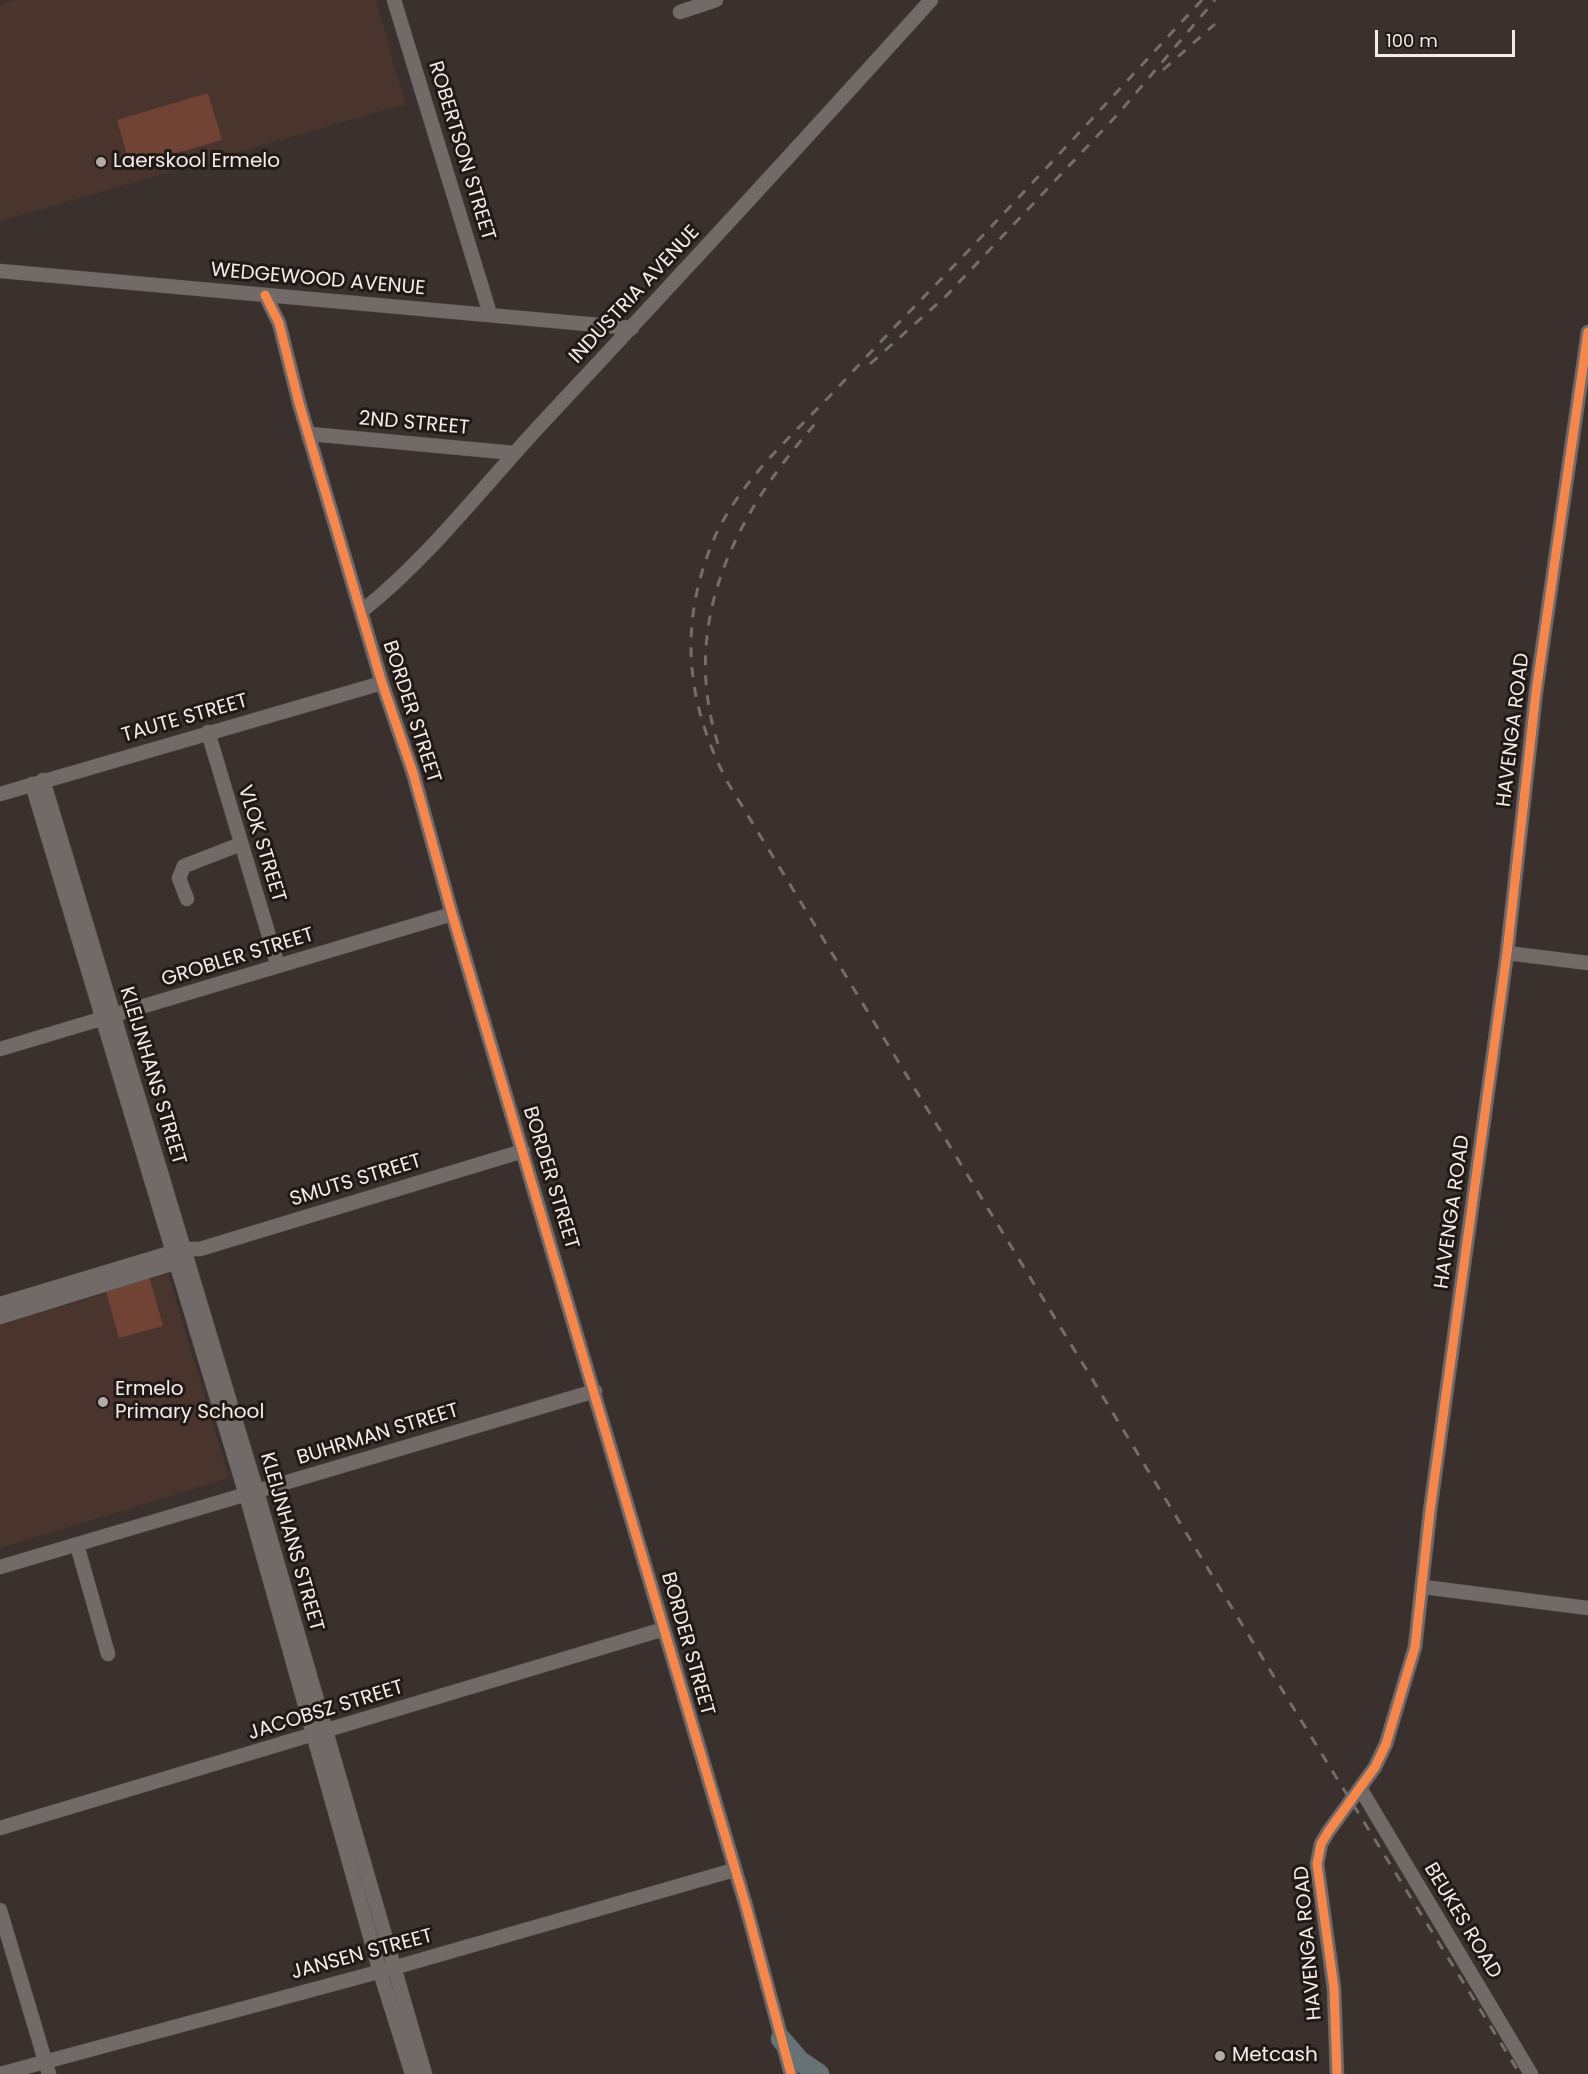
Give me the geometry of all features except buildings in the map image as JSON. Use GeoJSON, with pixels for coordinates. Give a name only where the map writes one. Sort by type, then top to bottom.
{"type":"FeatureCollection","features":[{"type":"Feature","properties":{"kind":"highway"},"geometry":{"type":"LineString","coordinates":[[781,2039],[800,2061],[819,2074]]}},
{"type":"Feature","properties":{"kind":"street","name":"ROBERTSON STREET"},"geometry":{"type":"LineString","coordinates":[[394,0],[490,314]]}},
{"type":"Feature","properties":{"kind":"street"},"geometry":{"type":"LineString","coordinates":[[680,12],[716,0]]}},
{"type":"Feature","properties":{"kind":"street","name":"INDUSTRIA AVENUE"},"geometry":{"type":"LineString","coordinates":[[362,610],[441,538],[514,453],[632,328],[931,0]]}},
{"type":"Feature","properties":{"kind":"street","name":"WEDGEWOOD AVENUE"},"geometry":{"type":"LineString","coordinates":[[0,272],[632,328]]}},
{"type":"Feature","properties":{"kind":"street","name":"BORDER STREET"},"geometry":{"type":"LineString","coordinates":[[265,295],[279,322],[381,683],[413,773],[452,914],[746,1906],[791,2074]]}},
{"type":"Feature","properties":{"kind":"street","name":"HAVENGA ROAD"},"geometry":{"type":"LineString","coordinates":[[1337,2074],[1334,1988],[1317,1864],[1328,1832],[1375,1767],[1394,1727],[1415,1647],[1424,1587],[1432,1500],[1507,953],[1538,680],[1575,407],[1588,333]]}},
{"type":"Feature","properties":{"kind":"street","name":"2ND STREET"},"geometry":{"type":"LineString","coordinates":[[309,434],[514,453]]}},
{"type":"Feature","properties":{"kind":"street","name":"TAUTE STREET"},"geometry":{"type":"LineString","coordinates":[[0,794],[381,683]]}},
{"type":"Feature","properties":{"kind":"street","name":"VLOK STREET"},"geometry":{"type":"LineString","coordinates":[[208,732],[278,966]]}},
{"type":"Feature","properties":{"kind":"street","name":"KLEIJNHANS STREET"},"geometry":{"type":"LineString","coordinates":[[37,782],[251,1493],[386,1970],[412,2074]]}},
{"type":"Feature","properties":{"kind":"street"},"geometry":{"type":"LineString","coordinates":[[187,899],[179,879],[184,866],[241,844]]}},
{"type":"Feature","properties":{"kind":"street","name":"GROBLER STREET"},"geometry":{"type":"LineString","coordinates":[[0,1049],[452,914]]}},
{"type":"Feature","properties":{"kind":"street"},"geometry":{"type":"LineString","coordinates":[[1507,953],[1588,963]]}},
{"type":"Feature","properties":{"kind":"street","name":"SMUTS STREET"},"geometry":{"type":"LineString","coordinates":[[0,1317],[200,1249],[523,1151]]}},
{"type":"Feature","properties":{"kind":"street","name":"SMUTS STREET"},"geometry":{"type":"LineString","coordinates":[[0,1304],[180,1256]]}},
{"type":"Feature","properties":{"kind":"street","name":"BUHRMAN STREET"},"geometry":{"type":"LineString","coordinates":[[0,1568],[595,1391]]}},
{"type":"Feature","properties":{"kind":"street"},"geometry":{"type":"LineString","coordinates":[[77,1545],[108,1654]]}},
{"type":"Feature","properties":{"kind":"street"},"geometry":{"type":"LineString","coordinates":[[1424,1587],[1588,1608]]}},
{"type":"Feature","properties":{"kind":"street","name":"JACOBSZ STREET"},"geometry":{"type":"LineString","coordinates":[[0,1828],[664,1629]]}},
{"type":"Feature","properties":{"kind":"street","name":"BEUKES ROAD"},"geometry":{"type":"LineString","coordinates":[[1360,1788],[1531,2074]]}},
{"type":"Feature","properties":{"kind":"street","name":"JANSEN STREET"},"geometry":{"type":"LineString","coordinates":[[0,2074],[45,2060],[386,1970],[734,1870]]}},
{"type":"Feature","properties":{"kind":"street"},"geometry":{"type":"LineString","coordinates":[[0,1910],[49,2074]]}},
{"type":"Feature","properties":{"kind":"street","name":"KLEIJNHANS STREET"},"geometry":{"type":"LineString","coordinates":[[386,1970],[425,2074]]}},
{"type":"Feature","properties":{"kind":"shaded area","name":"Laerskool Ermelo"},"geometry":{"type":"Polygon","coordinates":[[[12,0],[376,0],[405,104],[0,221],[0,4],[12,0]]]}},
{"type":"Feature","properties":{"kind":"shaded area"},"geometry":{"type":"Polygon","coordinates":[[[208,93],[222,140],[130,166],[117,120],[208,93]]]}},
{"type":"Feature","properties":{"kind":"shaded area","name":"Ermelo Primary School"},"geometry":{"type":"Polygon","coordinates":[[[168,1274],[229,1478],[0,1548],[0,1325],[168,1274]]]}},
{"type":"Feature","properties":{"kind":"shaded area"},"geometry":{"type":"Polygon","coordinates":[[[149,1276],[163,1326],[119,1338],[105,1288],[149,1276]]]}},
{"type":"Feature","properties":{"kind":"railway"},"geometry":{"type":"LineString","coordinates":[[1202,0],[999,218],[771,456],[738,496],[713,541],[695,603],[691,634],[696,694],[703,723],[728,783],[1276,1680],[1520,2074]]}},
{"type":"Feature","properties":{"kind":"railway"},"geometry":{"type":"LineString","coordinates":[[870,364],[946,296],[1118,114],[1215,0]]}},
{"type":"Feature","properties":{"kind":"railway"},"geometry":{"type":"LineString","coordinates":[[1163,70],[1215,24]]}},
{"type":"Feature","properties":{"kind":"railway"},"geometry":{"type":"LineString","coordinates":[[718,744],[708,699],[706,655],[711,613],[722,572],[739,533],[761,495],[815,424]]}},
{"type":"Feature","properties":{"kind":"cycle path"},"geometry":{"type":"LineString","coordinates":[[265,295],[279,323],[299,403],[382,683],[413,773],[452,914],[746,1906],[791,2074]]}},
{"type":"Feature","properties":{"kind":"cycle path"},"geometry":{"type":"LineString","coordinates":[[1337,2074],[1334,1988],[1317,1864],[1321,1844],[1375,1767],[1386,1744],[1415,1647],[1430,1511],[1507,953],[1536,692],[1588,332]]}},
{"type":"Feature","properties":{"kind":"place","name":"Laerskool Ermelo"},"geometry":{"type":"Point","coordinates":[101,162]}},
{"type":"Feature","properties":{"kind":"place","name":"Ermelo Primary School"},"geometry":{"type":"Point","coordinates":[103,1402]}},
{"type":"Feature","properties":{"kind":"place","name":"Metcash"},"geometry":{"type":"Point","coordinates":[1220,2056]}}]}
